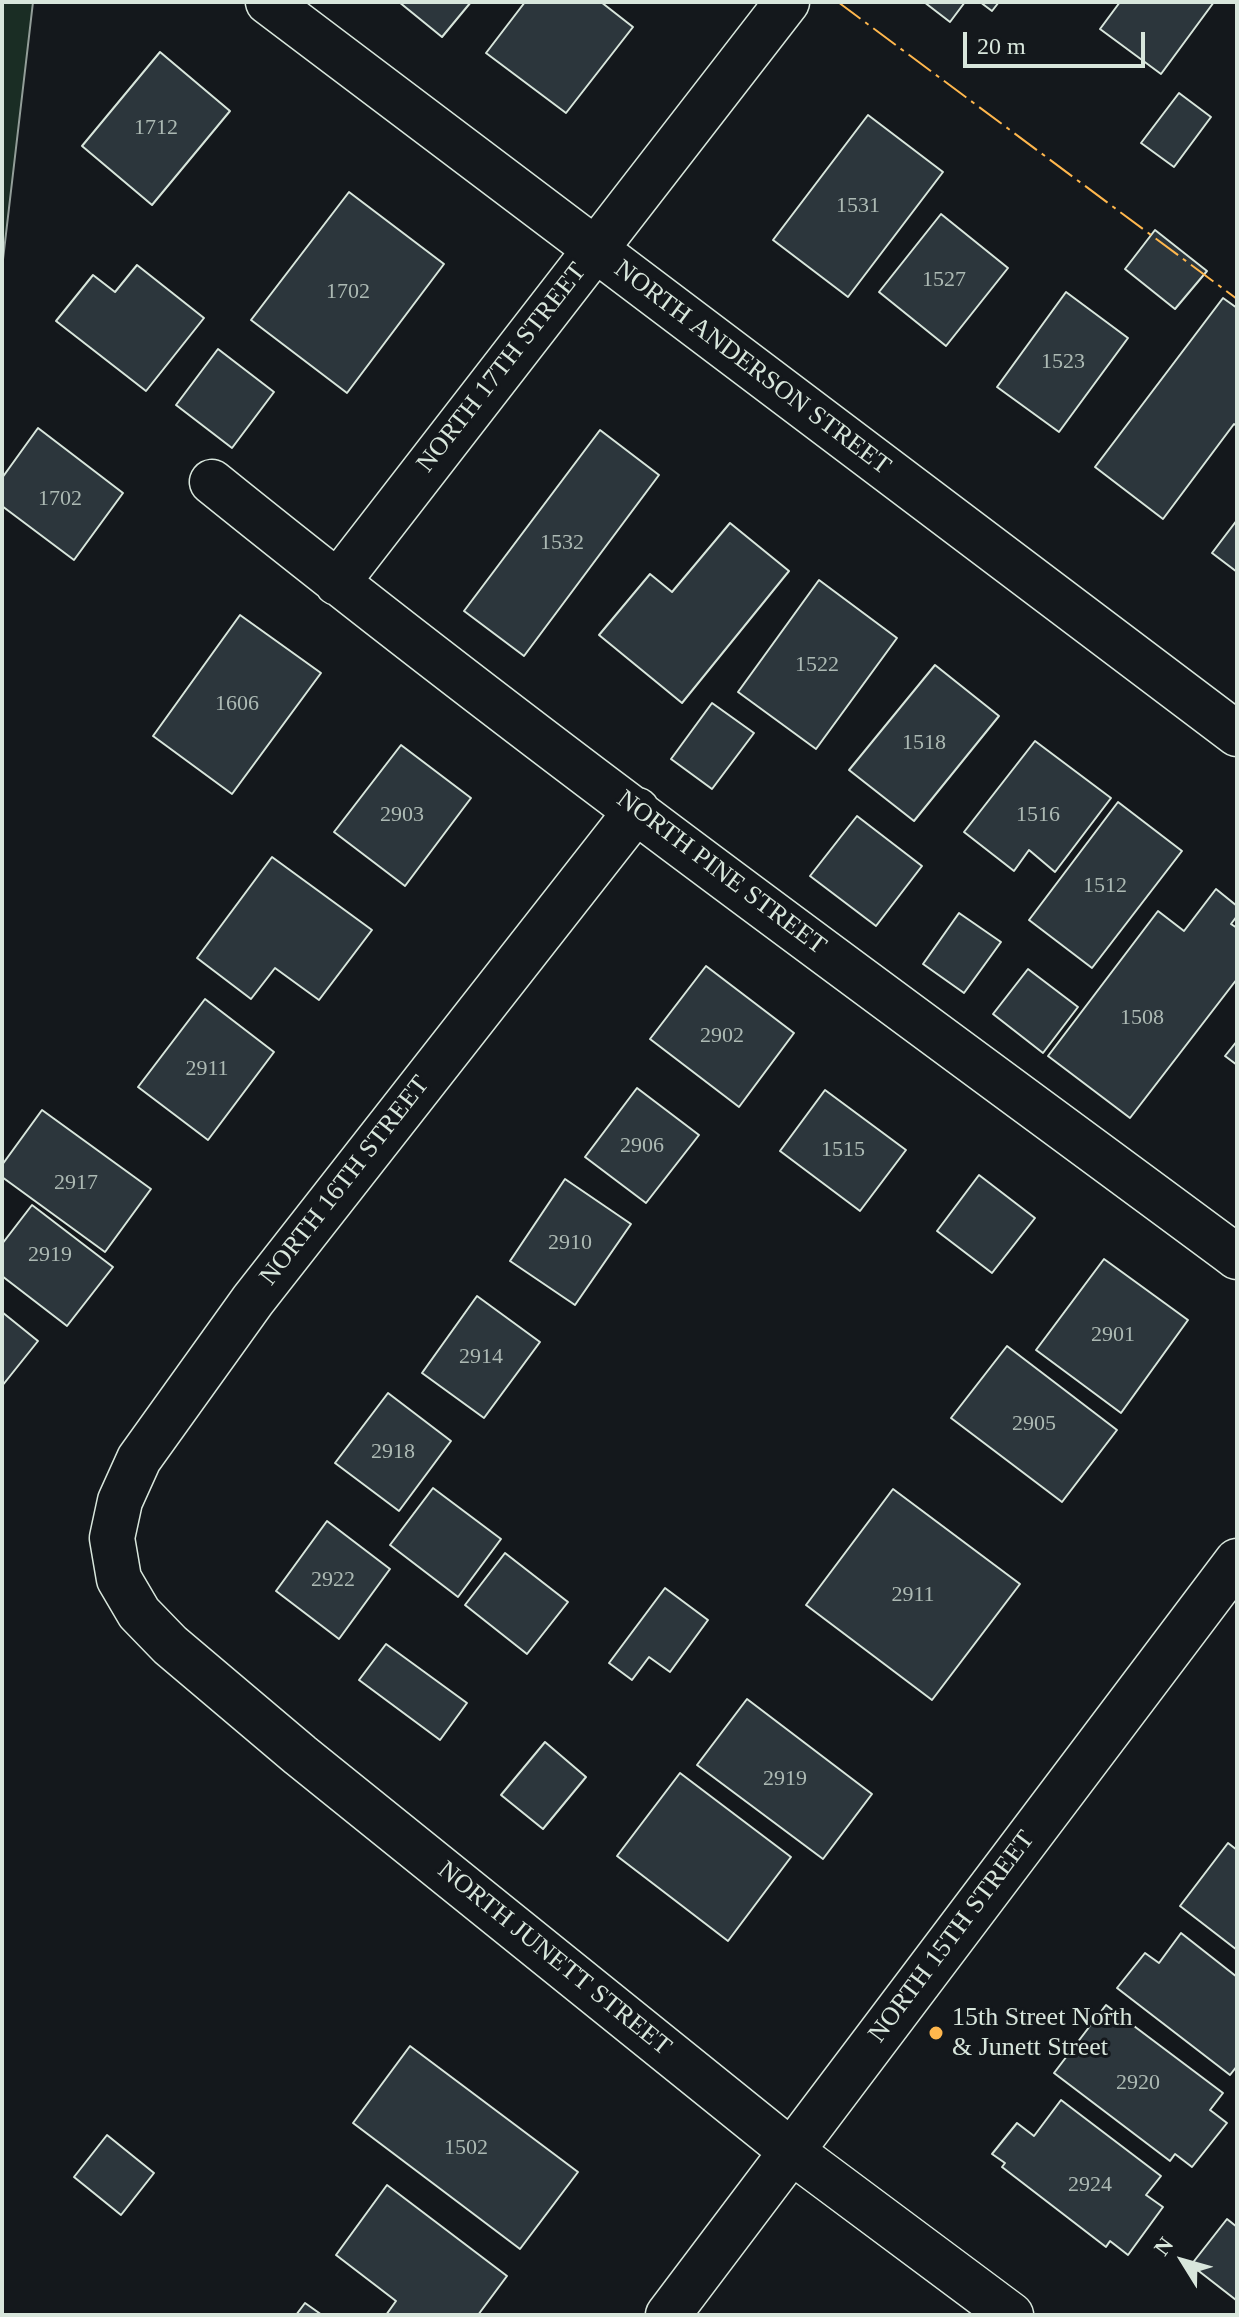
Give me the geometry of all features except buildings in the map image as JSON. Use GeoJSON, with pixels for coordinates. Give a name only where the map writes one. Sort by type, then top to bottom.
{"type":"FeatureCollection","features":[{"type":"Feature","properties":{"kind":"street","name":"NORTH ANDERSON STREET"},"geometry":{"type":"LineString","coordinates":[[268,2],[1237,734]]}},
{"type":"Feature","properties":{"kind":"street","name":"NORTH 17TH STREET"},"geometry":{"type":"LineString","coordinates":[[337,583],[787,2]]}},
{"type":"Feature","properties":{"kind":"street","name":"NORTH PINE STREET"},"geometry":{"type":"LineString","coordinates":[[212,482],[337,583],[637,810],[1237,1257]]}},
{"type":"Feature","properties":{"kind":"street","name":"NORTH 16TH STREET"},"geometry":{"type":"LineString","coordinates":[[119,1579],[112,1538],[120,1501],[139,1459],[253,1300],[637,810]]}},
{"type":"Feature","properties":{"kind":"street","name":"NORTH 15TH STREET"},"geometry":{"type":"LineString","coordinates":[[668,2315],[1237,1561]]}},
{"type":"Feature","properties":{"kind":"street","name":"NORTH JUNETT STREET"},"geometry":{"type":"LineString","coordinates":[[119,1579],[139,1613],[170,1645],[300,1755],[791,2151],[1011,2315]]}},
{"type":"Feature","properties":{"kind":"green space"},"geometry":{"type":"Polygon","coordinates":[[[2,2],[33,2],[2,268],[2,2]]]}},
{"type":"Feature","properties":{"kind":"power"},"geometry":{"type":"LineString","coordinates":[[838,2],[1237,299]]}},
{"type":"Feature","properties":{"kind":"place","name":"15th Street North & Junett Street"},"geometry":{"type":"Point","coordinates":[936,2033]}}]}
